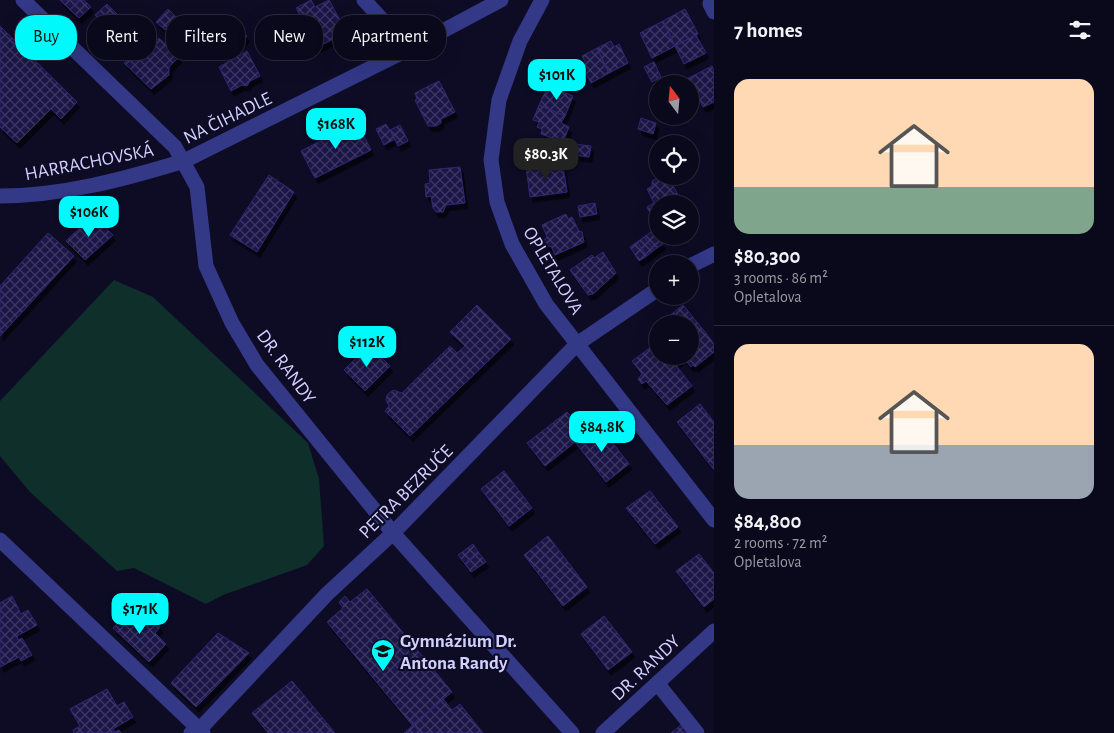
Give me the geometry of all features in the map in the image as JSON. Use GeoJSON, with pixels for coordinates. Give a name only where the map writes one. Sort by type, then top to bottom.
{"type":"FeatureCollection","features":[{"type":"Feature","properties":{"kind":"street","name":"DR. RANDY"},"geometry":{"type":"LineString","coordinates":[[23,0],[174,147],[184,161],[197,187],[206,266],[232,323],[257,365],[393,533],[572,733]]}},
{"type":"Feature","properties":{"kind":"street"},"geometry":{"type":"LineString","coordinates":[[364,0],[378,15]]}},
{"type":"Feature","properties":{"kind":"street","name":"NA ČIHADLE"},"geometry":{"type":"LineString","coordinates":[[446,29],[501,0]]}},
{"type":"Feature","properties":{"kind":"street","name":"OPLETALOVA"},"geometry":{"type":"LineString","coordinates":[[542,0],[520,41],[499,100],[491,160],[497,202],[512,244],[546,304],[714,520]]}},
{"type":"Feature","properties":{"kind":"street"},"geometry":{"type":"LineString","coordinates":[[711,0],[710,4],[714,12]]}},
{"type":"Feature","properties":{"kind":"street","name":"NA ČIHADLE"},"geometry":{"type":"LineString","coordinates":[[184,161],[387,60]]}},
{"type":"Feature","properties":{"kind":"street","name":"HARRACHOVSKÁ"},"geometry":{"type":"LineString","coordinates":[[0,196],[50,193],[79,188],[145,173],[184,161]]}},
{"type":"Feature","properties":{"kind":"street"},"geometry":{"type":"LineString","coordinates":[[699,262],[714,254]]}},
{"type":"Feature","properties":{"kind":"street","name":"PETRA BEZRUČE"},"geometry":{"type":"LineString","coordinates":[[198,732],[327,594],[393,533],[577,344],[649,295]]}},
{"type":"Feature","properties":{"kind":"street"},"geometry":{"type":"LineString","coordinates":[[0,540],[198,732]]}},
{"type":"Feature","properties":{"kind":"street","name":"DR. RANDY"},"geometry":{"type":"LineString","coordinates":[[603,733],[714,631]]}},
{"type":"Feature","properties":{"kind":"street"},"geometry":{"type":"LineString","coordinates":[[657,683],[697,733]]}},
{"type":"Feature","properties":{"kind":"green space"},"geometry":{"type":"Polygon","coordinates":[[[114,280],[153,297],[308,443],[319,479],[324,546],[307,565],[223,595],[206,604],[134,568],[117,571],[30,492],[0,456],[0,401],[114,280]]]}},
{"type":"Feature","properties":{"kind":"building"},"geometry":{"type":"Polygon","coordinates":[[[60,0],[80,0],[70,10],[60,0]]]}},
{"type":"Feature","properties":{"kind":"building"},"geometry":{"type":"Polygon","coordinates":[[[80,0],[84,0],[91,7],[79,18],[70,10],[80,0]]]}},
{"type":"Feature","properties":{"kind":"building"},"geometry":{"type":"Polygon","coordinates":[[[311,0],[315,7],[329,0],[337,15],[333,15],[333,39],[323,44],[323,15],[300,15],[296,8],[311,0]]]}},
{"type":"Feature","properties":{"kind":"building"},"geometry":{"type":"Polygon","coordinates":[[[107,4],[118,15],[95,15],[107,4]]]}},
{"type":"Feature","properties":{"kind":"building"},"geometry":{"type":"Polygon","coordinates":[[[168,9],[174,15],[166,15],[165,30],[156,22],[168,9]]]}},
{"type":"Feature","properties":{"kind":"building"},"geometry":{"type":"Polygon","coordinates":[[[685,9],[698,34],[675,46],[663,21],[685,9]]]}},
{"type":"Feature","properties":{"kind":"building"},"geometry":{"type":"Polygon","coordinates":[[[663,21],[675,46],[652,58],[640,33],[663,21]]]}},
{"type":"Feature","properties":{"kind":"building"},"geometry":{"type":"Polygon","coordinates":[[[0,26],[15,41],[15,60],[34,60],[77,102],[61,119],[51,109],[17,143],[0,127],[0,26]]]}},
{"type":"Feature","properties":{"kind":"building"},"geometry":{"type":"Polygon","coordinates":[[[696,35],[706,53],[684,64],[675,46],[696,35]]]}},
{"type":"Feature","properties":{"kind":"building"},"geometry":{"type":"Polygon","coordinates":[[[159,38],[166,45],[166,60],[176,60],[169,67],[169,75],[151,89],[124,63],[127,60],[156,60],[156,41],[159,38]]]}},
{"type":"Feature","properties":{"kind":"building"},"geometry":{"type":"Polygon","coordinates":[[[611,41],[614,47],[619,44],[628,63],[609,73],[597,48],[611,41]]]}},
{"type":"Feature","properties":{"kind":"building"},"geometry":{"type":"Polygon","coordinates":[[[597,48],[609,73],[591,83],[581,64],[585,61],[582,56],[597,48]]]}},
{"type":"Feature","properties":{"kind":"building"},"geometry":{"type":"Polygon","coordinates":[[[247,51],[260,76],[250,81],[247,86],[242,85],[231,91],[219,67],[231,60],[245,60],[245,52],[247,51]]]}},
{"type":"Feature","properties":{"kind":"building"},"geometry":{"type":"Polygon","coordinates":[[[654,62],[660,75],[649,76],[644,67],[654,62]]]}},
{"type":"Feature","properties":{"kind":"building"},"geometry":{"type":"Polygon","coordinates":[[[712,66],[714,71],[714,102],[703,107],[699,99],[699,75],[695,75],[712,66]]]}},
{"type":"Feature","properties":{"kind":"building"},"geometry":{"type":"Polygon","coordinates":[[[439,81],[455,112],[441,119],[441,123],[436,126],[428,126],[415,100],[417,99],[415,93],[439,81]]]}},
{"type":"Feature","properties":{"kind":"building"},"geometry":{"type":"Polygon","coordinates":[[[554,88],[573,96],[565,116],[539,105],[546,90],[552,92],[554,88]]]}},
{"type":"Feature","properties":{"kind":"building"},"geometry":{"type":"Polygon","coordinates":[[[539,105],[565,116],[561,123],[569,127],[563,142],[541,134],[542,129],[537,127],[539,122],[533,120],[539,105]]]}},
{"type":"Feature","properties":{"kind":"building"},"geometry":{"type":"Polygon","coordinates":[[[641,118],[649,121],[649,125],[655,125],[653,134],[638,129],[641,118]]]}},
{"type":"Feature","properties":{"kind":"building"},"geometry":{"type":"Polygon","coordinates":[[[357,122],[371,150],[315,178],[301,151],[357,122]]]}},
{"type":"Feature","properties":{"kind":"building"},"geometry":{"type":"Polygon","coordinates":[[[386,124],[395,139],[384,145],[376,129],[386,124]]]}},
{"type":"Feature","properties":{"kind":"building"},"geometry":{"type":"Polygon","coordinates":[[[400,125],[408,141],[398,146],[390,130],[400,125]]]}},
{"type":"Feature","properties":{"kind":"building"},"geometry":{"type":"Polygon","coordinates":[[[574,144],[591,146],[589,157],[573,155],[574,144]]]}},
{"type":"Feature","properties":{"kind":"building"},"geometry":{"type":"Polygon","coordinates":[[[551,165],[551,168],[563,166],[567,192],[530,197],[526,167],[551,165]]]}},
{"type":"Feature","properties":{"kind":"building"},"geometry":{"type":"Polygon","coordinates":[[[460,167],[465,203],[446,205],[443,212],[436,212],[433,208],[431,196],[426,197],[425,184],[430,183],[429,170],[460,167]]]}},
{"type":"Feature","properties":{"kind":"building"},"geometry":{"type":"Polygon","coordinates":[[[269,175],[294,192],[257,252],[230,235],[269,175]]]}},
{"type":"Feature","properties":{"kind":"building"},"geometry":{"type":"Polygon","coordinates":[[[673,185],[678,195],[650,195],[647,189],[652,186],[673,185]]]}},
{"type":"Feature","properties":{"kind":"building"},"geometry":{"type":"Polygon","coordinates":[[[595,203],[597,214],[580,217],[578,206],[595,203]]]}},
{"type":"Feature","properties":{"kind":"building"},"geometry":{"type":"Polygon","coordinates":[[[566,214],[568,219],[572,217],[579,231],[582,232],[584,242],[555,255],[551,246],[546,247],[543,241],[547,237],[542,225],[566,214]]]}},
{"type":"Feature","properties":{"kind":"building"},"geometry":{"type":"Polygon","coordinates":[[[93,215],[113,235],[85,260],[66,241],[93,215]]]}},
{"type":"Feature","properties":{"kind":"building"},"geometry":{"type":"Polygon","coordinates":[[[48,233],[74,256],[0,336],[0,286],[48,233]]]}},
{"type":"Feature","properties":{"kind":"building"},"geometry":{"type":"Polygon","coordinates":[[[649,233],[649,244],[644,237],[649,233]]]}},
{"type":"Feature","properties":{"kind":"building"},"geometry":{"type":"Polygon","coordinates":[[[644,237],[654,250],[647,256],[637,242],[644,237]]]}},
{"type":"Feature","properties":{"kind":"building"},"geometry":{"type":"Polygon","coordinates":[[[637,242],[647,256],[639,261],[630,247],[637,242]]]}},
{"type":"Feature","properties":{"kind":"building"},"geometry":{"type":"Polygon","coordinates":[[[650,245],[662,245],[654,250],[650,245]]]}},
{"type":"Feature","properties":{"kind":"building"},"geometry":{"type":"Polygon","coordinates":[[[603,252],[616,273],[593,294],[588,295],[570,270],[592,255],[594,258],[603,252]]]}},
{"type":"Feature","properties":{"kind":"building"},"geometry":{"type":"Polygon","coordinates":[[[477,305],[511,339],[410,436],[385,411],[389,406],[386,400],[387,395],[393,390],[402,393],[450,346],[457,353],[465,346],[450,332],[477,305]]]}},
{"type":"Feature","properties":{"kind":"building"},"geometry":{"type":"Polygon","coordinates":[[[683,305],[691,315],[670,315],[683,305]]]}},
{"type":"Feature","properties":{"kind":"building"},"geometry":{"type":"Polygon","coordinates":[[[699,325],[714,344],[714,352],[699,364],[699,325]]]}},
{"type":"Feature","properties":{"kind":"building"},"geometry":{"type":"Polygon","coordinates":[[[369,345],[390,366],[365,391],[344,370],[369,345]]]}},
{"type":"Feature","properties":{"kind":"building"},"geometry":{"type":"Polygon","coordinates":[[[649,348],[649,365],[676,365],[692,386],[667,405],[646,381],[642,384],[638,379],[642,374],[632,361],[649,348]]]}},
{"type":"Feature","properties":{"kind":"building"},"geometry":{"type":"Polygon","coordinates":[[[700,404],[714,422],[714,470],[677,422],[700,404]]]}},
{"type":"Feature","properties":{"kind":"building"},"geometry":{"type":"Polygon","coordinates":[[[567,412],[576,422],[578,420],[588,432],[545,466],[527,443],[567,412]]]}},
{"type":"Feature","properties":{"kind":"building"},"geometry":{"type":"Polygon","coordinates":[[[598,424],[629,464],[606,482],[575,442],[598,424]]]}},
{"type":"Feature","properties":{"kind":"building"},"geometry":{"type":"Polygon","coordinates":[[[504,471],[532,508],[509,526],[481,489],[504,471]]]}},
{"type":"Feature","properties":{"kind":"building"},"geometry":{"type":"Polygon","coordinates":[[[650,491],[678,527],[655,544],[626,508],[650,491]]]}},
{"type":"Feature","properties":{"kind":"building"},"geometry":{"type":"Polygon","coordinates":[[[548,536],[587,587],[563,606],[524,555],[548,536]]]}},
{"type":"Feature","properties":{"kind":"building"},"geometry":{"type":"Polygon","coordinates":[[[473,544],[479,553],[465,564],[458,555],[473,544]]]}},
{"type":"Feature","properties":{"kind":"building"},"geometry":{"type":"Polygon","coordinates":[[[479,553],[486,562],[471,572],[465,564],[479,553]]]}},
{"type":"Feature","properties":{"kind":"building"},"geometry":{"type":"Polygon","coordinates":[[[699,554],[714,573],[714,599],[704,607],[676,571],[699,554]]]}},
{"type":"Feature","properties":{"kind":"building"},"geometry":{"type":"Polygon","coordinates":[[[367,589],[452,692],[412,725],[327,622],[343,608],[339,602],[345,596],[350,602],[367,589]]]}},
{"type":"Feature","properties":{"kind":"building"},"geometry":{"type":"Polygon","coordinates":[[[12,596],[21,614],[28,610],[37,625],[17,636],[18,640],[22,638],[32,655],[21,661],[19,657],[0,667],[0,603],[12,596]]]}},
{"type":"Feature","properties":{"kind":"building"},"geometry":{"type":"Polygon","coordinates":[[[131,609],[148,626],[154,620],[160,627],[155,633],[166,644],[149,662],[113,628],[131,609]]]}},
{"type":"Feature","properties":{"kind":"building"},"geometry":{"type":"Polygon","coordinates":[[[604,616],[632,652],[608,670],[581,634],[604,616]]]}},
{"type":"Feature","properties":{"kind":"building"},"geometry":{"type":"Polygon","coordinates":[[[218,633],[249,653],[196,707],[171,683],[218,633]]]}},
{"type":"Feature","properties":{"kind":"building"},"geometry":{"type":"Polygon","coordinates":[[[292,681],[335,733],[268,733],[252,713],[292,681]]]}},
{"type":"Feature","properties":{"kind":"building"},"geometry":{"type":"Polygon","coordinates":[[[107,689],[117,706],[124,702],[133,717],[113,729],[115,732],[119,730],[121,733],[74,733],[73,730],[80,726],[70,709],[107,689]]]}},
{"type":"Feature","properties":{"kind":"building"},"geometry":{"type":"Polygon","coordinates":[[[443,699],[452,710],[460,704],[483,733],[421,733],[413,724],[443,699]]]}},
{"type":"Feature","properties":{"kind":"building"},"geometry":{"type":"Polygon","coordinates":[[[413,724],[421,733],[404,733],[412,726],[413,724]]]}},
{"type":"Feature","properties":{"kind":"building"},"geometry":{"type":"Polygon","coordinates":[[[681,725],[687,733],[671,733],[681,725]]]}},
{"type":"Feature","properties":{"kind":"place","name":"Gymnázium Dr. Antona Randy"},"geometry":{"type":"Point","coordinates":[383,672]}}]}
